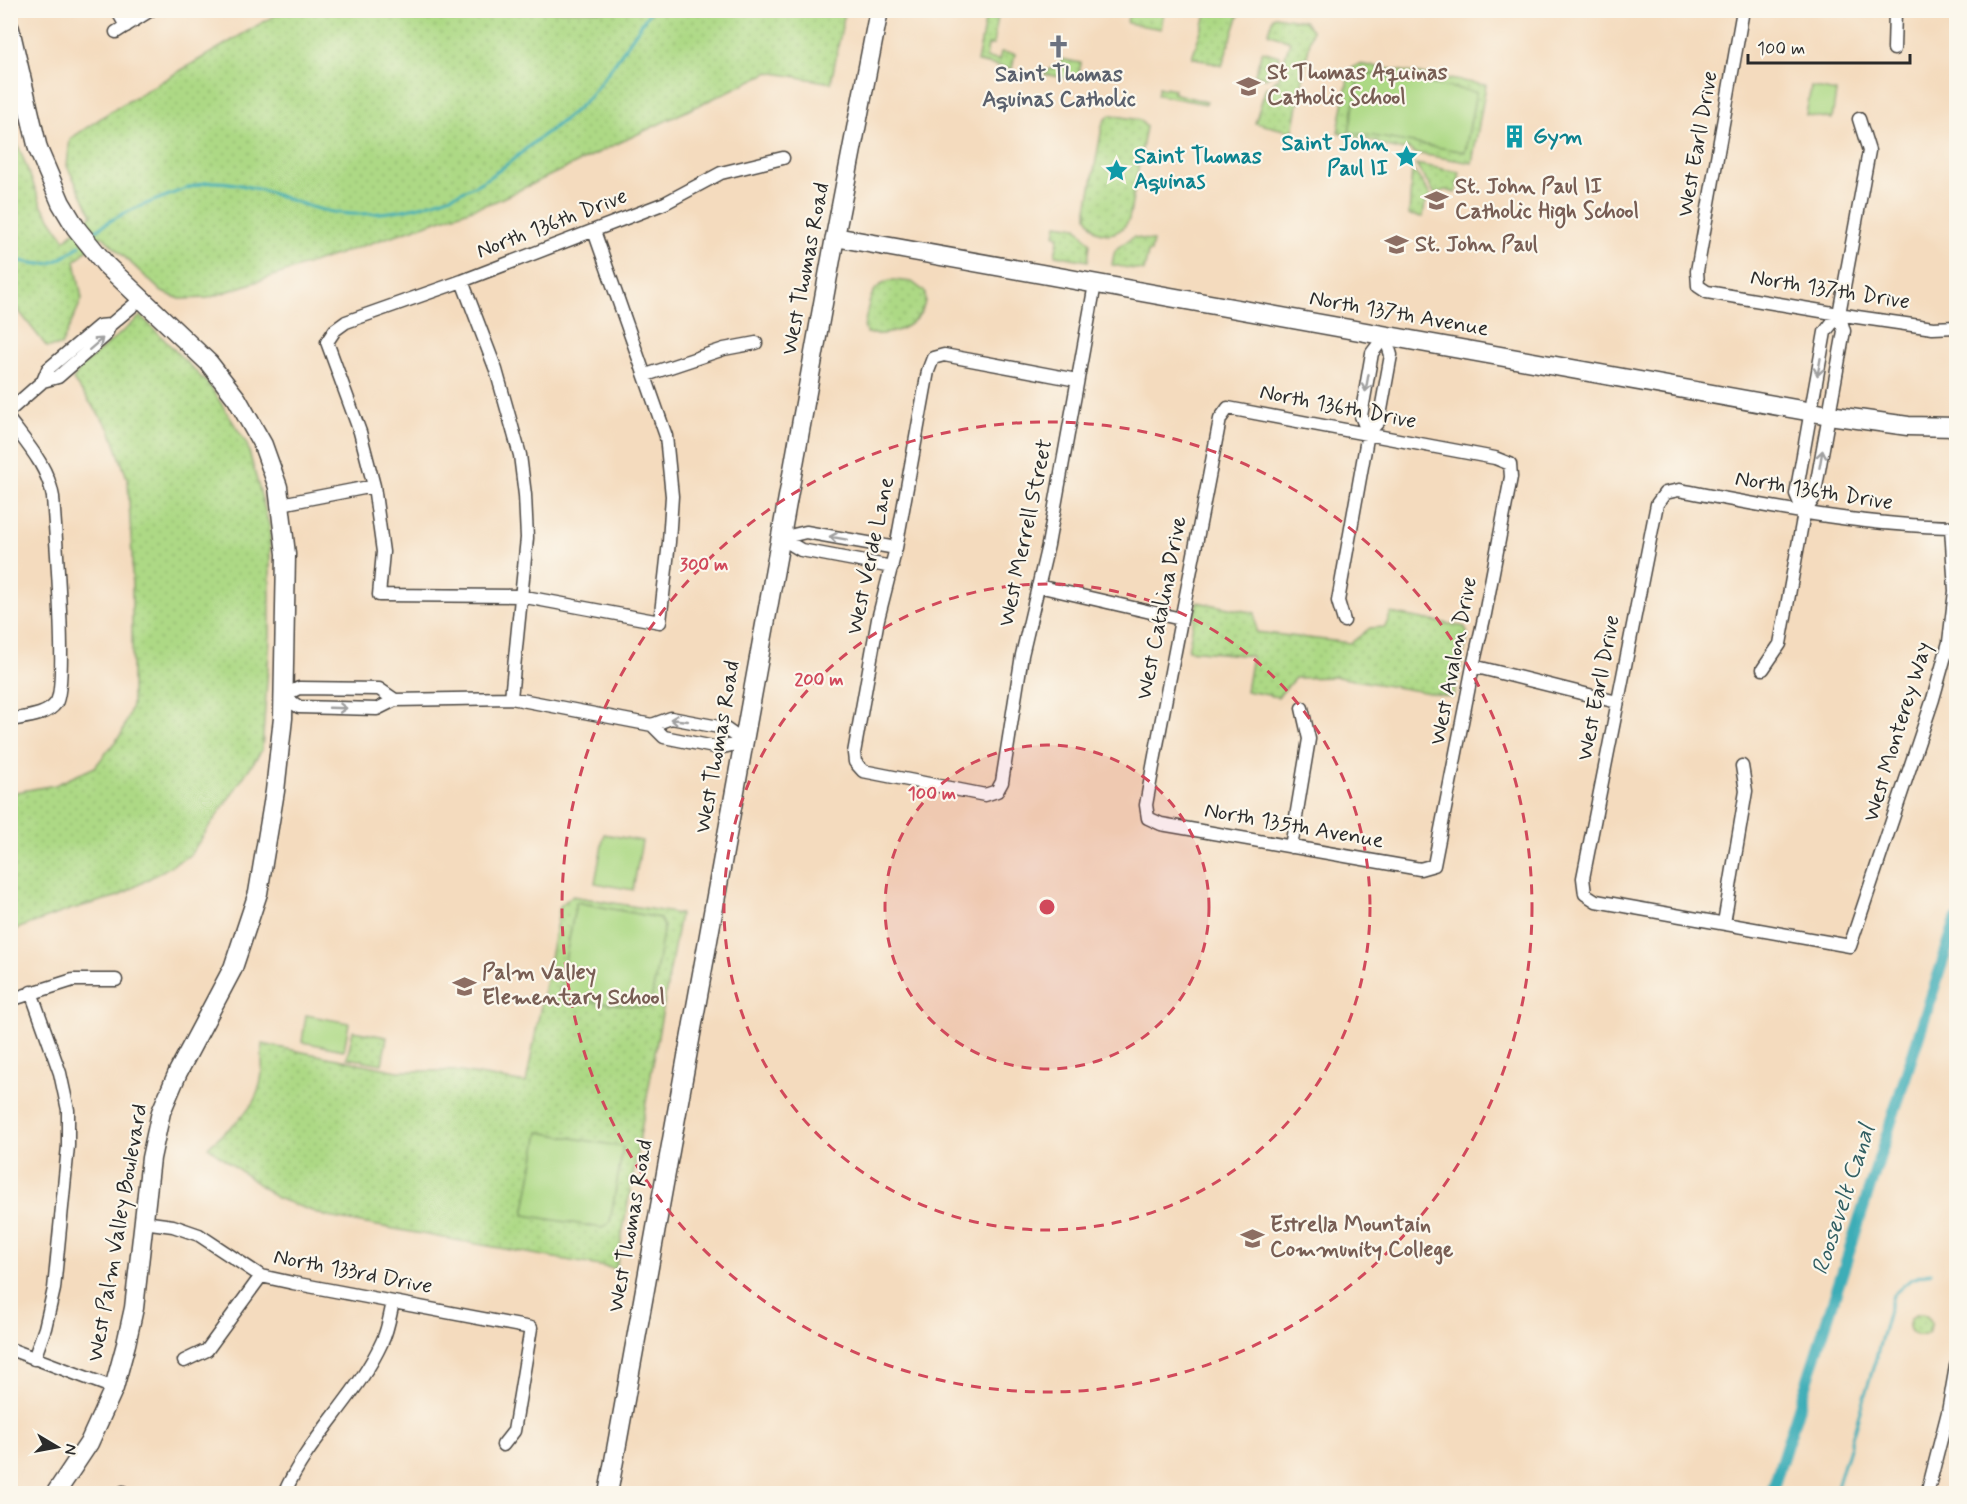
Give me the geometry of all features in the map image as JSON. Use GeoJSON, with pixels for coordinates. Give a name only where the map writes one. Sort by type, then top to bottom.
{"type":"FeatureCollection","features":[{"type":"Feature","properties":{"kind":"street"},"geometry":{"type":"LineString","coordinates":[[117,10],[121,29],[151,10]]}},
{"type":"Feature","properties":{"kind":"street","name":"West Thomas Road"},"geometry":{"type":"LineString","coordinates":[[608,1494],[835,237],[879,10]]}},
{"type":"Feature","properties":{"kind":"street","name":"West Earll Drive"},"geometry":{"type":"LineString","coordinates":[[1698,286],[1698,271],[1743,10]]}},
{"type":"Feature","properties":{"kind":"street"},"geometry":{"type":"LineString","coordinates":[[1894,49],[1895,10]]}},
{"type":"Feature","properties":{"kind":"street","name":"West Palm Valley Boulevard"},"geometry":{"type":"LineString","coordinates":[[10,29],[38,149],[57,194],[76,228],[94,250],[141,299],[209,363],[237,399],[262,445],[278,487],[286,554],[283,718],[275,791],[258,893],[233,968],[178,1072],[161,1112],[151,1158],[134,1308],[114,1388],[89,1443],[55,1494]]}},
{"type":"Feature","properties":{"kind":"street"},"geometry":{"type":"LineString","coordinates":[[1763,669],[1780,644],[1804,513],[1815,498],[1844,331],[1839,314],[1869,151],[1859,119]]}},
{"type":"Feature","properties":{"kind":"street","name":"North 136th Drive"},"geometry":{"type":"LineString","coordinates":[[374,486],[360,432],[327,342],[335,330],[346,322],[462,281],[665,203],[720,173],[783,158]]}},
{"type":"Feature","properties":{"kind":"street"},"geometry":{"type":"LineString","coordinates":[[281,504],[374,486],[383,552],[379,595],[520,596],[660,622],[672,496],[666,436],[594,231]]}},
{"type":"Feature","properties":{"kind":"street","name":"North 137th Avenue"},"geometry":{"type":"LineString","coordinates":[[835,237],[1829,415],[1908,426],[1956,427]]}},
{"type":"Feature","properties":{"kind":"street"},"geometry":{"type":"LineString","coordinates":[[462,281],[496,370],[520,455],[525,495],[527,538],[512,698]]}},
{"type":"Feature","properties":{"kind":"street","name":"West Merrell Street"},"geometry":{"type":"LineString","coordinates":[[997,790],[1002,782],[1022,655],[1048,545],[1095,284]]}},
{"type":"Feature","properties":{"kind":"street","name":"North 137th Drive"},"geometry":{"type":"LineString","coordinates":[[1698,286],[1707,292],[1839,314],[1933,328],[1956,327]]}},
{"type":"Feature","properties":{"kind":"street"},"geometry":{"type":"LineString","coordinates":[[10,410],[43,381],[48,369],[76,353],[99,326],[110,325],[141,299]]}},
{"type":"Feature","properties":{"kind":"street"},"geometry":{"type":"LineString","coordinates":[[1804,513],[1796,494],[1825,332],[1839,314]]}},
{"type":"Feature","properties":{"kind":"street"},"geometry":{"type":"LineString","coordinates":[[1368,433],[1361,416],[1364,395],[1372,353],[1385,336]]}},
{"type":"Feature","properties":{"kind":"street"},"geometry":{"type":"LineString","coordinates":[[1344,621],[1338,601],[1368,433],[1379,421],[1391,355],[1385,336]]}},
{"type":"Feature","properties":{"kind":"street"},"geometry":{"type":"LineString","coordinates":[[646,375],[724,349],[756,343]]}},
{"type":"Feature","properties":{"kind":"street","name":"West Verde Lane"},"geometry":{"type":"LineString","coordinates":[[997,790],[985,795],[869,773],[863,771],[855,762],[855,746],[878,619],[892,567],[928,371],[933,358],[944,355],[1077,380]]}},
{"type":"Feature","properties":{"kind":"street","name":"North 136th Drive"},"geometry":{"type":"LineString","coordinates":[[1228,408],[1495,458],[1510,464]]}},
{"type":"Feature","properties":{"kind":"street","name":"West Catalina Drive"},"geometry":{"type":"LineString","coordinates":[[1148,818],[1146,805],[1220,419],[1228,408]]}},
{"type":"Feature","properties":{"kind":"street"},"geometry":{"type":"LineString","coordinates":[[10,421],[42,465],[50,481],[54,497],[61,654],[60,691],[56,703],[44,713],[10,720]]}},
{"type":"Feature","properties":{"kind":"street","name":"West Avalon Drive"},"geometry":{"type":"LineString","coordinates":[[1434,865],[1487,603],[1510,477],[1510,464]]}},
{"type":"Feature","properties":{"kind":"street","name":"North 136th Drive"},"geometry":{"type":"LineString","coordinates":[[1665,493],[1679,490],[1804,513],[1898,526],[1954,526]]}},
{"type":"Feature","properties":{"kind":"street","name":"West Earll Drive"},"geometry":{"type":"LineString","coordinates":[[1665,493],[1657,504],[1617,702],[1583,879],[1585,894],[1596,901],[1724,923]]}},
{"type":"Feature","properties":{"kind":"street","name":"West Monterey Way"},"geometry":{"type":"LineString","coordinates":[[1724,923],[1850,946],[1933,699],[1949,642],[1955,591],[1954,526]]}},
{"type":"Feature","properties":{"kind":"street"},"geometry":{"type":"LineString","coordinates":[[781,538],[806,532],[896,548]]}},
{"type":"Feature","properties":{"kind":"street"},"geometry":{"type":"LineString","coordinates":[[781,538],[801,550],[892,567]]}},
{"type":"Feature","properties":{"kind":"street"},"geometry":{"type":"LineString","coordinates":[[1038,586],[1181,619]]}},
{"type":"Feature","properties":{"kind":"street"},"geometry":{"type":"LineString","coordinates":[[1473,666],[1617,702]]}},
{"type":"Feature","properties":{"kind":"street"},"geometry":{"type":"LineString","coordinates":[[283,696],[299,688],[379,689],[395,700]]}},
{"type":"Feature","properties":{"kind":"street"},"geometry":{"type":"LineString","coordinates":[[283,696],[299,706],[377,709],[395,700],[512,698],[652,725],[671,718],[724,728],[744,742]]}},
{"type":"Feature","properties":{"kind":"street"},"geometry":{"type":"LineString","coordinates":[[1291,848],[1309,740],[1302,708]]}},
{"type":"Feature","properties":{"kind":"street"},"geometry":{"type":"LineString","coordinates":[[652,725],[664,737],[697,744],[719,748],[744,742]]}},
{"type":"Feature","properties":{"kind":"street"},"geometry":{"type":"LineString","coordinates":[[1724,923],[1746,791],[1742,766]]}},
{"type":"Feature","properties":{"kind":"street","name":"North 135th Avenue"},"geometry":{"type":"LineString","coordinates":[[1148,818],[1161,824],[1291,848],[1420,869],[1434,865]]}},
{"type":"Feature","properties":{"kind":"street"},"geometry":{"type":"LineString","coordinates":[[10,1000],[73,980],[116,980]]}},
{"type":"Feature","properties":{"kind":"street"},"geometry":{"type":"LineString","coordinates":[[31,992],[60,1072],[68,1110],[68,1146],[54,1289],[45,1328],[34,1359]]}},
{"type":"Feature","properties":{"kind":"street","name":"North 133rd Drive"},"geometry":{"type":"LineString","coordinates":[[143,1221],[173,1226],[199,1235],[261,1276],[292,1284],[531,1328],[514,1431],[503,1445]]}},
{"type":"Feature","properties":{"kind":"street"},"geometry":{"type":"LineString","coordinates":[[184,1361],[207,1350],[261,1276]]}},
{"type":"Feature","properties":{"kind":"street"},"geometry":{"type":"LineString","coordinates":[[284,1494],[307,1454],[335,1413],[360,1383],[383,1341],[393,1302]]}},
{"type":"Feature","properties":{"kind":"street"},"geometry":{"type":"LineString","coordinates":[[10,1349],[114,1388]]}},
{"type":"Feature","properties":{"kind":"street"},"geometry":{"type":"LineString","coordinates":[[1927,1494],[1948,1412],[1956,1366]]}},
{"type":"Feature","properties":{"kind":"green space"},"geometry":{"type":"Polygon","coordinates":[[[1208,10],[1240,11],[1222,66],[1192,57],[1208,10]]]}},
{"type":"Feature","properties":{"kind":"green space"},"geometry":{"type":"Polygon","coordinates":[[[282,11],[845,11],[831,83],[769,72],[496,201],[208,298],[180,299],[162,292],[102,236],[75,261],[82,299],[61,346],[47,347],[11,301],[10,125],[42,206],[65,240],[92,215],[67,166],[70,139],[113,110],[282,11]]]}},
{"type":"Feature","properties":{"kind":"green space"},"geometry":{"type":"Polygon","coordinates":[[[987,11],[999,11],[993,45],[988,45],[986,58],[999,60],[1001,52],[1015,54],[1012,69],[977,62],[987,11]]]}},
{"type":"Feature","properties":{"kind":"green space"},"geometry":{"type":"Polygon","coordinates":[[[1129,11],[1164,11],[1161,29],[1127,23],[1129,11]]]}},
{"type":"Feature","properties":{"kind":"green space"},"geometry":{"type":"Polygon","coordinates":[[[1275,16],[1304,21],[1312,30],[1293,132],[1255,123],[1266,87],[1272,88],[1275,79],[1278,80],[1290,41],[1268,33],[1275,16]]]}},
{"type":"Feature","properties":{"kind":"green space"},"geometry":{"type":"Polygon","coordinates":[[[1262,51],[1279,56],[1275,71],[1266,78],[1255,74],[1262,51]]]}},
{"type":"Feature","properties":{"kind":"green space"},"geometry":{"type":"Polygon","coordinates":[[[1061,59],[1081,63],[1078,80],[1043,74],[1060,63],[1061,59]]]}},
{"type":"Feature","properties":{"kind":"green space"},"geometry":{"type":"Polygon","coordinates":[[[1359,64],[1486,85],[1472,163],[1414,153],[1409,149],[1394,149],[1338,132],[1349,73],[1359,64]]]}},
{"type":"Feature","properties":{"kind":"green space"},"geometry":{"type":"Polygon","coordinates":[[[1360,72],[1476,92],[1465,152],[1349,132],[1360,72]]]}},
{"type":"Feature","properties":{"kind":"green space"},"geometry":{"type":"Polygon","coordinates":[[[1159,87],[1174,89],[1173,93],[1207,102],[1206,104],[1157,95],[1159,87]]]}},
{"type":"Feature","properties":{"kind":"green space"},"geometry":{"type":"Polygon","coordinates":[[[1811,87],[1836,92],[1832,119],[1806,115],[1811,87]]]}},
{"type":"Feature","properties":{"kind":"green space"},"geometry":{"type":"Polygon","coordinates":[[[1110,115],[1140,120],[1146,127],[1129,219],[1119,231],[1106,234],[1096,231],[1087,217],[1087,209],[1103,122],[1110,115]]]}},
{"type":"Feature","properties":{"kind":"green space"},"geometry":{"type":"Polygon","coordinates":[[[1415,164],[1460,172],[1456,193],[1445,190],[1435,194],[1415,164]]]}},
{"type":"Feature","properties":{"kind":"green space"},"geometry":{"type":"Polygon","coordinates":[[[1412,168],[1431,196],[1425,204],[1423,217],[1409,215],[1412,168]]]}},
{"type":"Feature","properties":{"kind":"green space"},"geometry":{"type":"Polygon","coordinates":[[[1057,224],[1077,227],[1090,243],[1088,261],[1055,255],[1059,236],[1055,235],[1057,224]]]}},
{"type":"Feature","properties":{"kind":"green space"},"geometry":{"type":"Polygon","coordinates":[[[1133,237],[1153,241],[1144,271],[1112,265],[1116,249],[1133,237]]]}},
{"type":"Feature","properties":{"kind":"green space"},"geometry":{"type":"Polygon","coordinates":[[[894,280],[912,282],[925,292],[925,303],[921,312],[915,320],[897,331],[867,333],[864,327],[874,291],[885,282],[894,280]]]}},
{"type":"Feature","properties":{"kind":"green space"},"geometry":{"type":"Polygon","coordinates":[[[141,316],[210,386],[247,444],[270,528],[270,638],[262,750],[190,855],[119,896],[72,909],[11,931],[11,793],[55,785],[95,767],[122,733],[132,705],[132,557],[128,481],[110,429],[73,380],[81,367],[141,316]]]}},
{"type":"Feature","properties":{"kind":"green space"},"geometry":{"type":"Polygon","coordinates":[[[1197,602],[1255,613],[1256,632],[1351,643],[1370,628],[1385,627],[1391,613],[1465,627],[1468,636],[1453,697],[1337,677],[1295,678],[1278,697],[1246,691],[1252,656],[1188,650],[1197,602]]]}},
{"type":"Feature","properties":{"kind":"green space"},"geometry":{"type":"Polygon","coordinates":[[[604,834],[642,841],[633,890],[595,883],[604,834]]]}},
{"type":"Feature","properties":{"kind":"green space"},"geometry":{"type":"Polygon","coordinates":[[[572,896],[680,914],[616,1269],[328,1217],[277,1198],[208,1147],[243,1115],[256,1098],[262,1073],[262,1044],[398,1071],[454,1071],[526,1083],[560,906],[572,896]]]}},
{"type":"Feature","properties":{"kind":"green space"},"geometry":{"type":"Polygon","coordinates":[[[576,902],[659,918],[664,926],[650,1008],[558,998],[576,902]]]}},
{"type":"Feature","properties":{"kind":"green space"},"geometry":{"type":"Polygon","coordinates":[[[306,1015],[349,1023],[344,1050],[302,1042],[306,1015]]]}},
{"type":"Feature","properties":{"kind":"green space"},"geometry":{"type":"Polygon","coordinates":[[[353,1031],[387,1037],[382,1064],[347,1058],[353,1031]]]}},
{"type":"Feature","properties":{"kind":"green space"},"geometry":{"type":"Polygon","coordinates":[[[539,1132],[623,1147],[610,1222],[602,1228],[524,1215],[539,1132]]]}},
{"type":"Feature","properties":{"kind":"green space"},"geometry":{"type":"Polygon","coordinates":[[[1920,1314],[1928,1317],[1931,1325],[1928,1333],[1920,1336],[1912,1333],[1909,1325],[1912,1317],[1920,1314]]]}},
{"type":"Feature","properties":{"kind":"waterway"},"geometry":{"type":"LineString","coordinates":[[89,236],[127,212],[195,185],[212,182],[244,185],[321,209],[345,214],[403,210],[462,191],[476,185],[500,169],[581,105],[608,72],[651,10]]}},
{"type":"Feature","properties":{"kind":"waterway"},"geometry":{"type":"LineString","coordinates":[[10,258],[48,264],[63,258],[80,245]]}},
{"type":"Feature","properties":{"kind":"waterway","name":"Roosevelt Canal"},"geometry":{"type":"LineString","coordinates":[[1771,1494],[1956,920]]}},
{"type":"Feature","properties":{"kind":"waterway"},"geometry":{"type":"LineString","coordinates":[[1835,1494],[1893,1295],[1910,1280],[1931,1272]]}},
{"type":"Feature","properties":{"kind":"place","name":"Saint Thomas Aquinas Catholic"},"geometry":{"type":"Point","coordinates":[1059,46]}},
{"type":"Feature","properties":{"kind":"place","name":"St Thomas Aquinas Catholic School"},"geometry":{"type":"Point","coordinates":[1249,86]}},
{"type":"Feature","properties":{"kind":"place","name":"Gym"},"geometry":{"type":"Point","coordinates":[1515,137]}},
{"type":"Feature","properties":{"kind":"place","name":"Saint John Paul II"},"geometry":{"type":"Point","coordinates":[1406,157]}},
{"type":"Feature","properties":{"kind":"place","name":"Saint Thomas Aquinas"},"geometry":{"type":"Point","coordinates":[1116,170]}},
{"type":"Feature","properties":{"kind":"place","name":"St. John Paul II Catholic High School"},"geometry":{"type":"Point","coordinates":[1437,200]}},
{"type":"Feature","properties":{"kind":"place","name":"St. John Paul"},"geometry":{"type":"Point","coordinates":[1397,245]}},
{"type":"Feature","properties":{"kind":"place","name":"Palm Valley Elementary School"},"geometry":{"type":"Point","coordinates":[464,986]}},
{"type":"Feature","properties":{"kind":"place","name":"Estrella Mountain Community College"},"geometry":{"type":"Point","coordinates":[1252,1238]}}]}
